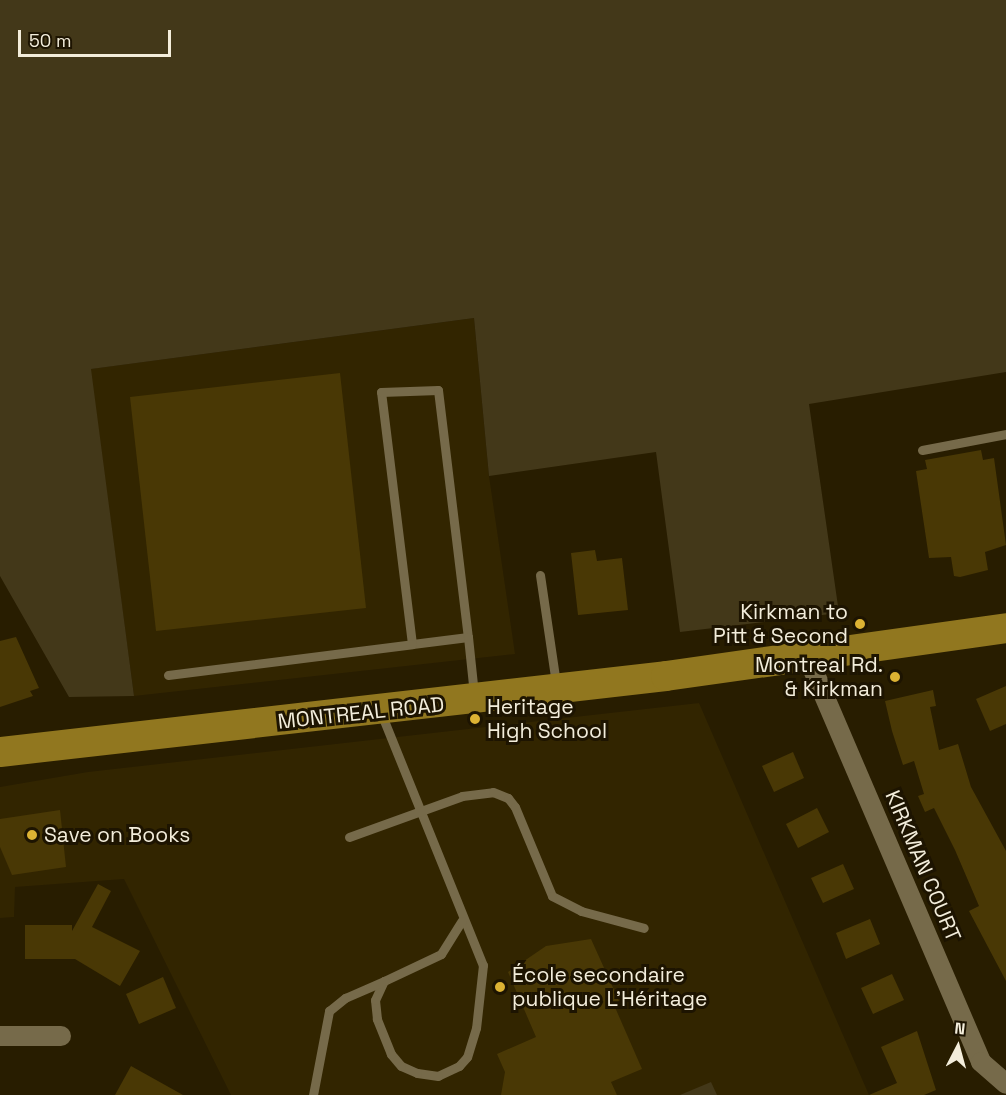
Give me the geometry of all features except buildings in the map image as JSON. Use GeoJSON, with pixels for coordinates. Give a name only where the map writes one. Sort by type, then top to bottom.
{"type":"FeatureCollection","features":[{"type":"Feature","properties":{"kind":"main road","name":"MONTREAL ROAD"},"geometry":{"type":"LineString","coordinates":[[0,752],[557,690],[808,658],[1006,628]]}},
{"type":"Feature","properties":{"kind":"street","name":"KIRKMAN COURT"},"geometry":{"type":"LineString","coordinates":[[808,658],[981,1062],[1006,1084]]}},
{"type":"Feature","properties":{"kind":"street"},"geometry":{"type":"LineString","coordinates":[[0,1036],[61,1036]]}},
{"type":"Feature","properties":{"kind":"lane"},"geometry":{"type":"LineString","coordinates":[[412,644],[381,392],[438,390],[475,700]]}},
{"type":"Feature","properties":{"kind":"lane"},"geometry":{"type":"LineString","coordinates":[[922,450],[1006,434]]}},
{"type":"Feature","properties":{"kind":"lane"},"geometry":{"type":"LineString","coordinates":[[540,574],[557,690]]}},
{"type":"Feature","properties":{"kind":"lane"},"geometry":{"type":"LineString","coordinates":[[168,675],[468,637]]}},
{"type":"Feature","properties":{"kind":"lane"},"geometry":{"type":"LineString","coordinates":[[380,711],[462,921],[483,965],[472,1044],[459,1066],[438,1076],[401,1066],[391,1054],[376,1019],[375,1000],[384,981]]}},
{"type":"Feature","properties":{"kind":"lane"},"geometry":{"type":"LineString","coordinates":[[349,837],[478,791],[508,798],[522,819],[552,896],[581,911],[644,928]]}},
{"type":"Feature","properties":{"kind":"lane"},"geometry":{"type":"LineString","coordinates":[[313,1095],[329,1011],[345,998],[441,954],[462,921]]}},
{"type":"Feature","properties":{"kind":"shaded area"},"geometry":{"type":"Polygon","coordinates":[[[0,0],[1006,0],[1006,372],[809,404],[839,613],[680,632],[656,452],[489,476],[474,318],[91,369],[134,696],[69,697],[0,576],[0,0]]]}},
{"type":"Feature","properties":{"kind":"shaded area"},"geometry":{"type":"Polygon","coordinates":[[[474,318],[489,476],[515,654],[134,696],[90,369],[474,318]]]}},
{"type":"Feature","properties":{"kind":"shaded area","name":"École secondaire publique L'Héritage"},"geometry":{"type":"Polygon","coordinates":[[[699,703],[869,1095],[231,1095],[124,879],[15,887],[14,917],[0,918],[0,787],[88,772],[699,703]]]}},
{"type":"Feature","properties":{"kind":"shaded area"},"geometry":{"type":"Polygon","coordinates":[[[711,1082],[717,1095],[680,1095],[711,1082]]]}},
{"type":"Feature","properties":{"kind":"place","name":"Kirkman to Pitt & Second"},"geometry":{"type":"Point","coordinates":[860,624]}},
{"type":"Feature","properties":{"kind":"place","name":"Montreal Rd. & Kirkman"},"geometry":{"type":"Point","coordinates":[895,677]}},
{"type":"Feature","properties":{"kind":"place","name":"Heritage High School"},"geometry":{"type":"Point","coordinates":[475,719]}},
{"type":"Feature","properties":{"kind":"place","name":"Save on Books"},"geometry":{"type":"Point","coordinates":[32,835]}},
{"type":"Feature","properties":{"kind":"place","name":"École secondaire publique L'Héritage"},"geometry":{"type":"Point","coordinates":[500,987]}}]}
